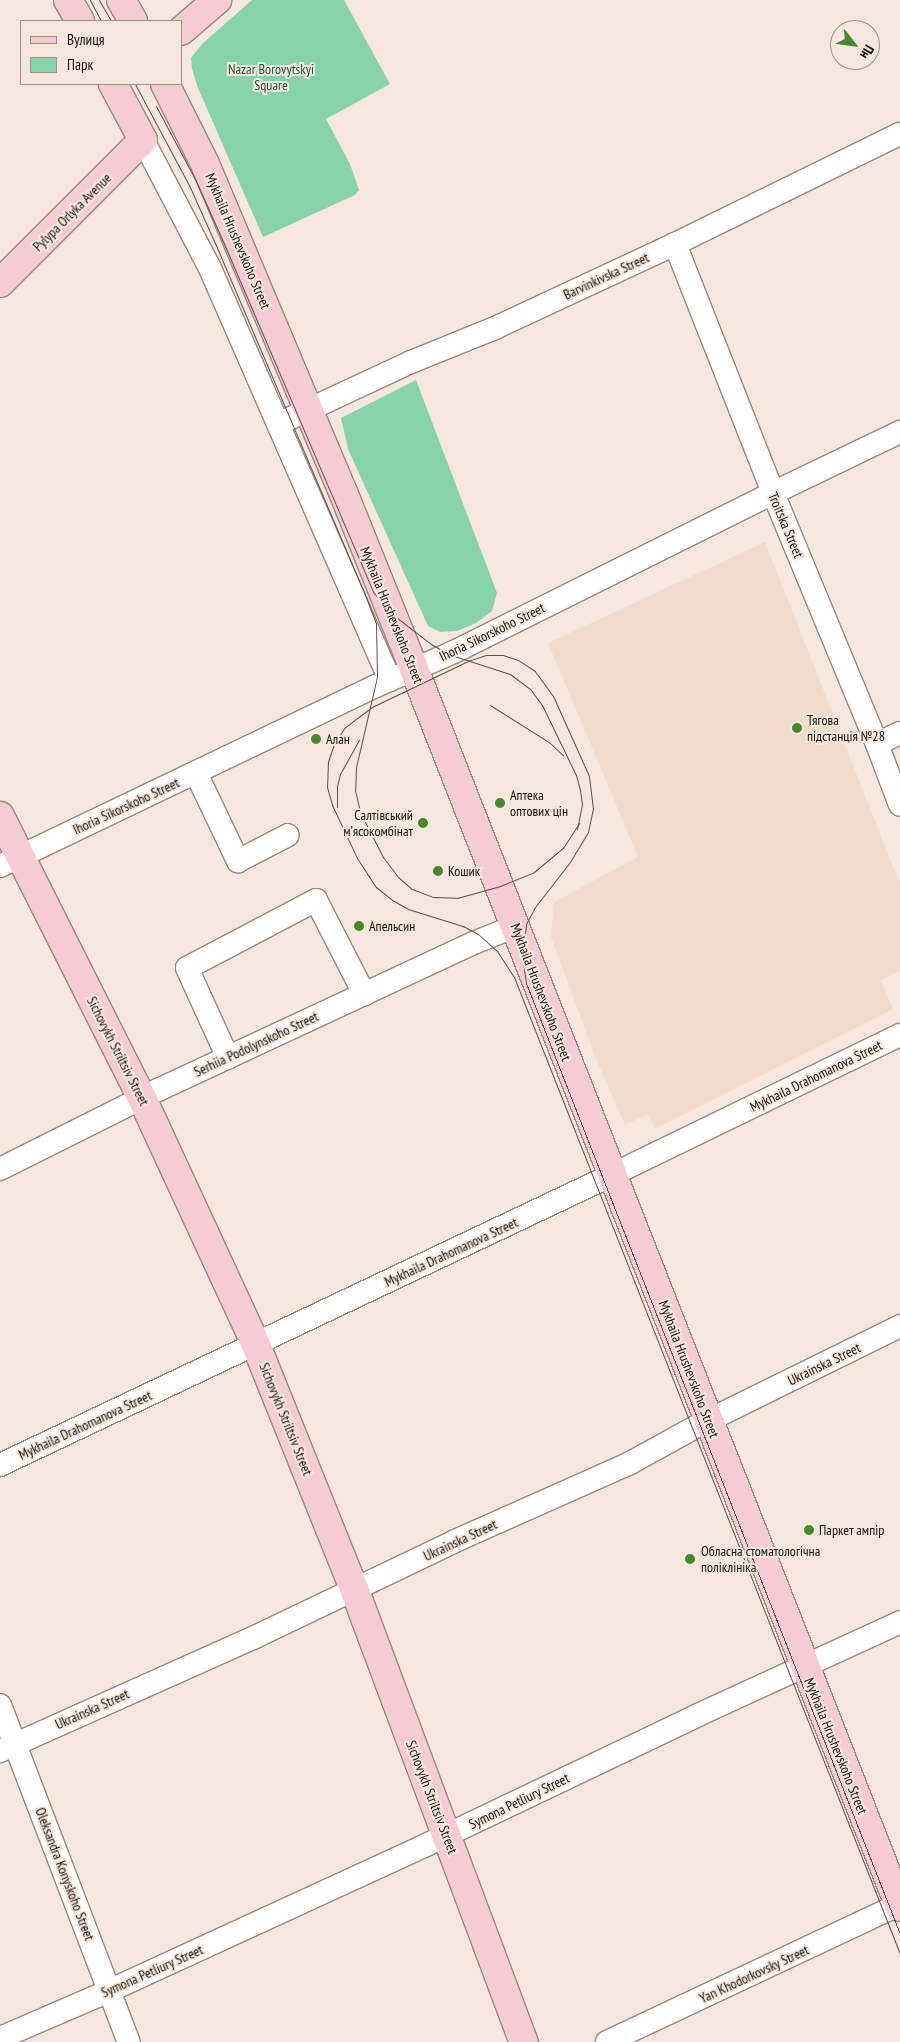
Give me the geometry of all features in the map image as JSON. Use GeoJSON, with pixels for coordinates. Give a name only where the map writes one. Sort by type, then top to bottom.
{"type":"FeatureCollection","features":[{"type":"Feature","properties":{"kind":"main road"},"geometry":{"type":"LineString","coordinates":[[68,0],[79,20]]}},
{"type":"Feature","properties":{"kind":"main road"},"geometry":{"type":"LineString","coordinates":[[121,0],[132,20]]}},
{"type":"Feature","properties":{"kind":"main road"},"geometry":{"type":"LineString","coordinates":[[182,30],[217,0]]}},
{"type":"Feature","properties":{"kind":"main road"},"geometry":{"type":"LineString","coordinates":[[115,85],[143,140]]}},
{"type":"Feature","properties":{"kind":"main road","name":"Mykhaila Hrushevskoho Street"},"geometry":{"type":"LineString","coordinates":[[166,85],[205,164],[414,669],[900,1905]]}},
{"type":"Feature","properties":{"kind":"main road","name":"Pylypa Orlyka Avenue"},"geometry":{"type":"LineString","coordinates":[[0,283],[143,140]]}},
{"type":"Feature","properties":{"kind":"main road","name":"Sichovykh Striltsiv Street"},"geometry":{"type":"LineString","coordinates":[[0,816],[10,860],[142,1098],[256,1345],[355,1591],[524,2042]]}},
{"type":"Feature","properties":{"kind":"street","name":"Barvinkivska Street"},"geometry":{"type":"LineString","coordinates":[[278,424],[403,365],[495,328],[676,244],[900,134]]}},
{"type":"Feature","properties":{"kind":"street","name":"Mykhaila Hrushevskoho Street"},"geometry":{"type":"LineString","coordinates":[[143,140],[209,266],[390,680]]}},
{"type":"Feature","properties":{"kind":"street","name":"Troitska Street"},"geometry":{"type":"LineString","coordinates":[[676,244],[773,493],[877,744],[900,805]]}},
{"type":"Feature","properties":{"kind":"street","name":"Ihoria Sikorskoho Street"},"geometry":{"type":"LineString","coordinates":[[10,860],[390,680],[456,651],[900,432]]}},
{"type":"Feature","properties":{"kind":"street"},"geometry":{"type":"LineString","coordinates":[[877,744],[900,733]]}},
{"type":"Feature","properties":{"kind":"street"},"geometry":{"type":"LineString","coordinates":[[196,773],[238,860],[288,835]]}},
{"type":"Feature","properties":{"kind":"street"},"geometry":{"type":"LineString","coordinates":[[228,1058],[188,968],[316,900],[364,994]]}},
{"type":"Feature","properties":{"kind":"street","name":"Serhiia Podolynskoho Street"},"geometry":{"type":"LineString","coordinates":[[0,1169],[142,1098],[364,994],[516,926]]}},
{"type":"Feature","properties":{"kind":"street","name":"Mykhaila Drahomanova Street"},"geometry":{"type":"LineString","coordinates":[[0,1465],[612,1175],[900,1035]]}},
{"type":"Feature","properties":{"kind":"street","name":"Ukrainska Street"},"geometry":{"type":"LineString","coordinates":[[8,1747],[355,1591],[455,1542],[630,1462],[709,1420],[900,1326]]}},
{"type":"Feature","properties":{"kind":"street","name":"Symona Petliury Street"},"geometry":{"type":"LineString","coordinates":[[0,2038],[109,1991],[447,1836],[696,1716],[900,1622]]}},
{"type":"Feature","properties":{"kind":"street","name":"Oleksandra Konyskoho Street"},"geometry":{"type":"LineString","coordinates":[[0,1705],[8,1747],[129,2042]]}},
{"type":"Feature","properties":{"kind":"street","name":"Yan Khodorkovsky Street"},"geometry":{"type":"LineString","coordinates":[[607,2042],[900,1905]]}},
{"type":"Feature","properties":{"kind":"shaded area"},"geometry":{"type":"Polygon","coordinates":[[[765,542],[900,884],[900,971],[881,980],[893,1009],[655,1129],[648,1114],[625,1125],[596,1059],[551,937],[554,902],[638,857],[548,643],[765,542]]]}},
{"type":"Feature","properties":{"kind":"green space","name":"Nazar Borovytskyi Square"},"geometry":{"type":"Polygon","coordinates":[[[252,0],[344,0],[390,84],[326,119],[350,164],[359,190],[355,195],[263,237],[198,88],[192,69],[191,58],[202,44],[252,0]]]}},
{"type":"Feature","properties":{"kind":"green space"},"geometry":{"type":"Polygon","coordinates":[[[416,380],[497,593],[492,611],[476,623],[457,631],[440,632],[428,626],[348,449],[341,418],[416,380]]]}},
{"type":"Feature","properties":{"kind":"tram line"},"geometry":{"type":"LineString","coordinates":[[90,0],[100,20]]}},
{"type":"Feature","properties":{"kind":"tram line"},"geometry":{"type":"LineString","coordinates":[[99,0],[110,20]]}},
{"type":"Feature","properties":{"kind":"tram line"},"geometry":{"type":"LineString","coordinates":[[136,85],[189,185],[215,243],[376,624],[377,677],[356,767],[355,790],[360,812],[383,857],[398,877],[412,889],[433,897],[457,898],[500,886],[534,872],[563,848],[579,823]]}},
{"type":"Feature","properties":{"kind":"tram line"},"geometry":{"type":"LineString","coordinates":[[156,106],[196,181],[222,239],[374,593],[392,614],[431,644],[448,654],[510,674],[531,690],[542,705],[576,775],[582,804],[577,830]]}},
{"type":"Feature","properties":{"kind":"tram line"},"geometry":{"type":"LineString","coordinates":[[900,1934],[526,983],[522,954],[526,924],[535,907],[570,862],[588,832],[593,809],[589,776],[553,696],[535,671],[518,660],[503,655],[486,655],[468,661],[372,707],[345,727],[334,744],[328,761],[327,787],[332,805],[357,858],[376,887],[392,900],[408,909],[463,926],[478,934],[497,951],[514,977],[900,1954]]}},
{"type":"Feature","properties":{"kind":"tram line"},"geometry":{"type":"LineString","coordinates":[[490,705],[550,743],[563,755]]}},
{"type":"Feature","properties":{"kind":"tram line"},"geometry":{"type":"LineString","coordinates":[[337,807],[337,786],[340,774],[359,740]]}},
{"type":"Feature","properties":{"kind":"place","name":"Тягова пiдстанцiя №28"},"geometry":{"type":"Point","coordinates":[797,728]}},
{"type":"Feature","properties":{"kind":"place","name":"Алан"},"geometry":{"type":"Point","coordinates":[316,739]}},
{"type":"Feature","properties":{"kind":"place","name":"Аптека оптових цін"},"geometry":{"type":"Point","coordinates":[500,803]}},
{"type":"Feature","properties":{"kind":"place","name":"Салтівський мʼясокомбінат"},"geometry":{"type":"Point","coordinates":[423,823]}},
{"type":"Feature","properties":{"kind":"place","name":"Кошик"},"geometry":{"type":"Point","coordinates":[438,871]}},
{"type":"Feature","properties":{"kind":"place","name":"Апельсин"},"geometry":{"type":"Point","coordinates":[359,926]}},
{"type":"Feature","properties":{"kind":"place","name":"Паркет ампір"},"geometry":{"type":"Point","coordinates":[809,1530]}},
{"type":"Feature","properties":{"kind":"place","name":"Обласна стоматологічна поліклініка"},"geometry":{"type":"Point","coordinates":[690,1559]}}]}
